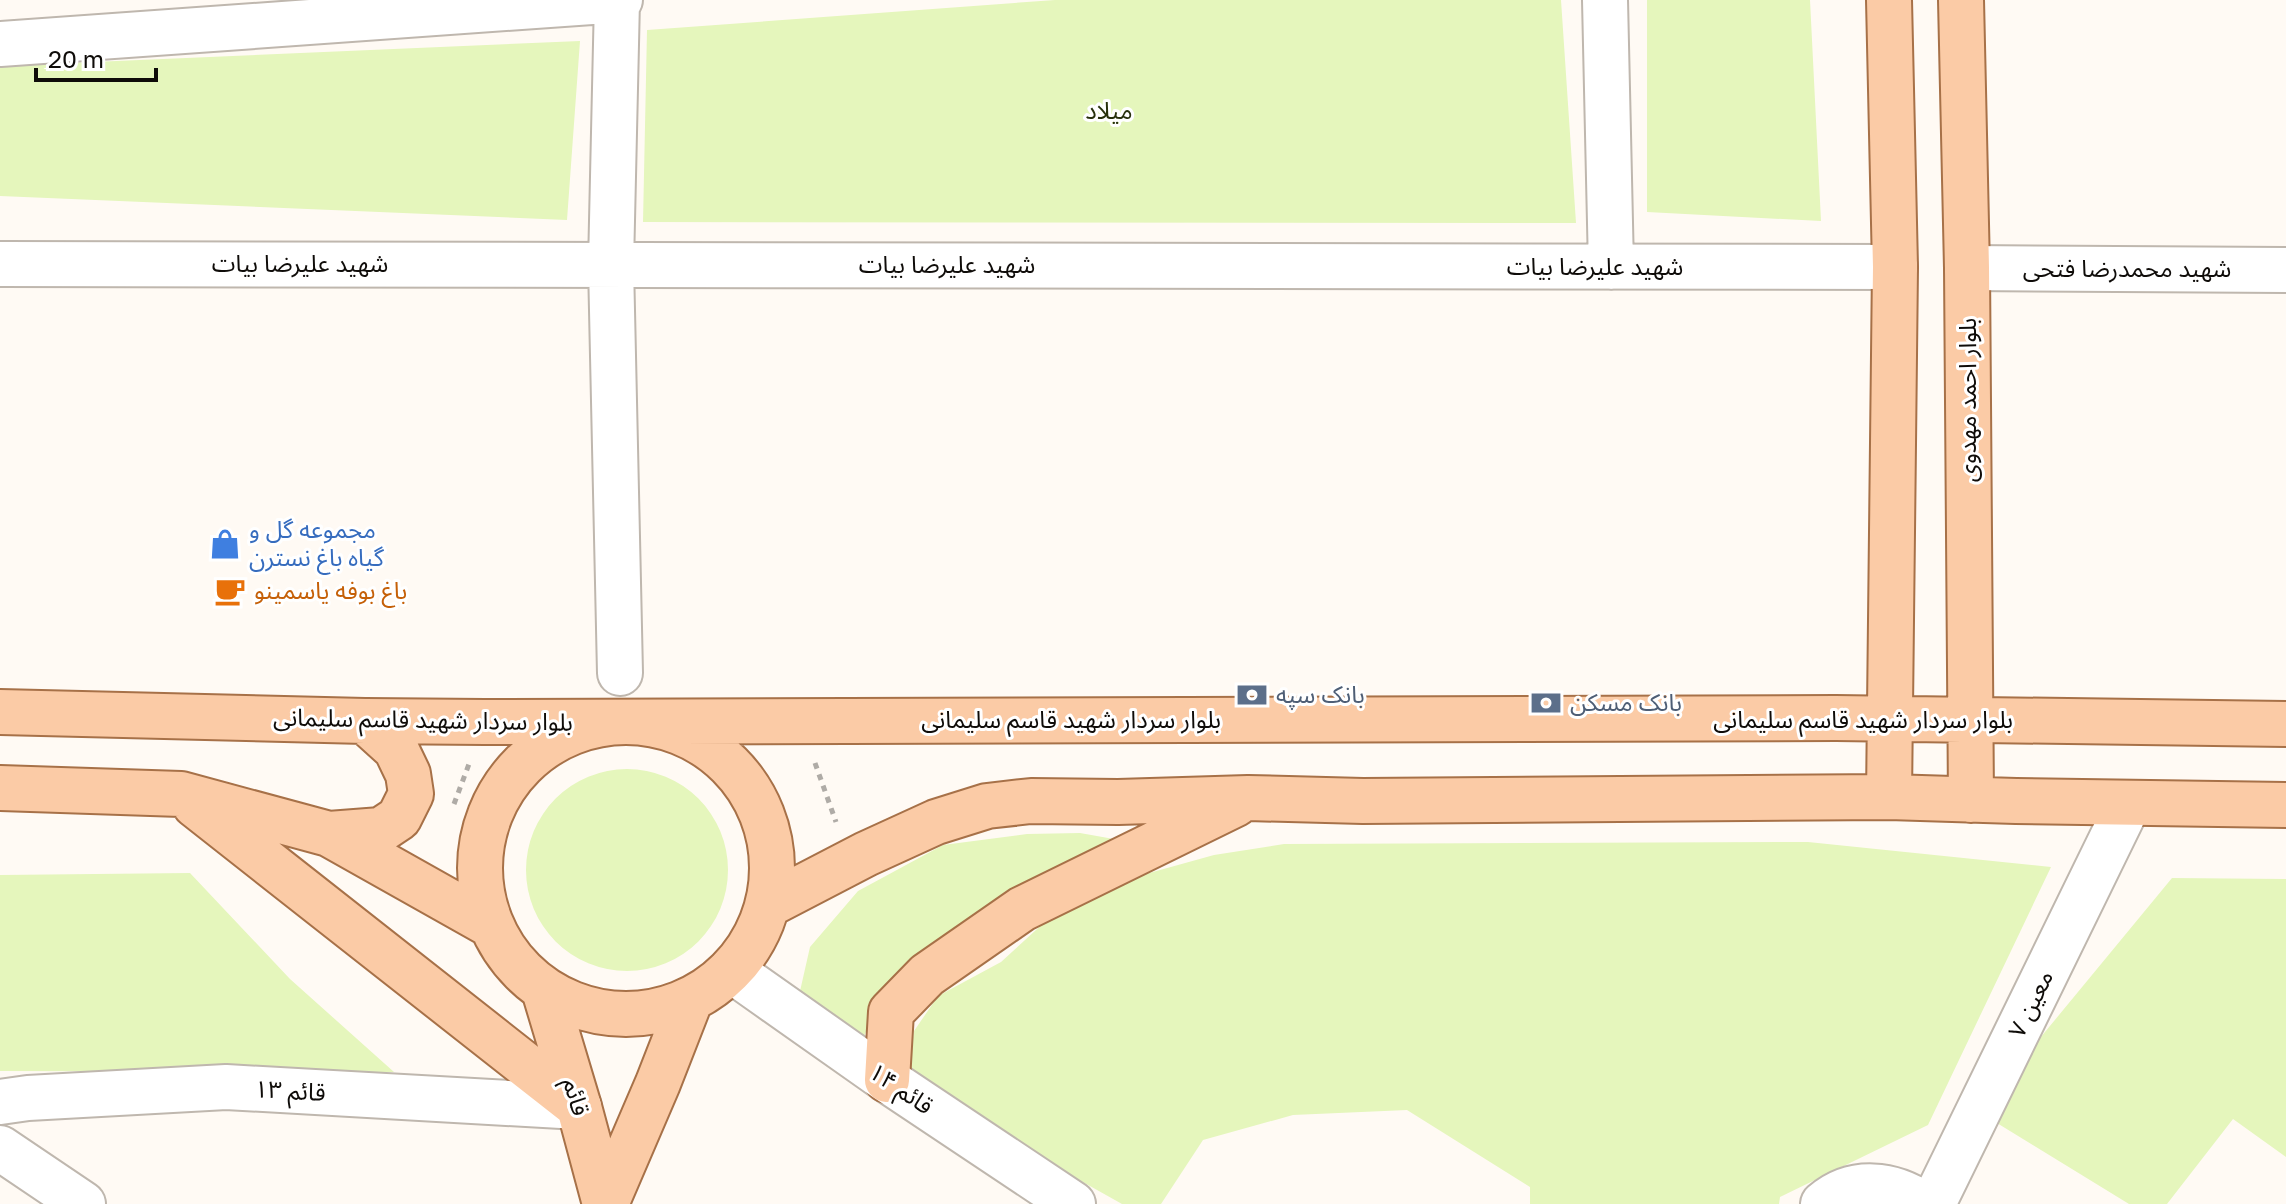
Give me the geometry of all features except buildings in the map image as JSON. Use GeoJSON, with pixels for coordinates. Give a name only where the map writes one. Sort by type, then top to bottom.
{"type":"FeatureCollection","features":[{"type":"Feature","properties":{"kind":"main road"},"geometry":{"type":"LineString","coordinates":[[1889,0],[1895,267],[1889,797]]}},
{"type":"Feature","properties":{"kind":"main road","name":"بلوار احمد مهدوی"},"geometry":{"type":"LineString","coordinates":[[1961,0],[1967,268],[1971,800]]}},
{"type":"Feature","properties":{"kind":"main road","name":"بلوار سردار شهید قاسم سلیمانی"},"geometry":{"type":"LineString","coordinates":[[0,712],[365,721],[1970,719],[2286,724]]}},
{"type":"Feature","properties":{"kind":"main road"},"geometry":{"type":"LineString","coordinates":[[329,834],[381,830],[399,818],[411,794],[408,774],[396,749],[365,721]]}},
{"type":"Feature","properties":{"kind":"main road"},"geometry":{"type":"LineString","coordinates":[[621,722],[684,733],[727,762],[758,804],[772,853],[768,905],[760,929],[731,970],[690,1001],[641,1014],[591,1011],[544,990],[519,968],[489,924],[480,889],[479,853],[488,818],[505,786],[528,759],[559,739],[621,722]]}},
{"type":"Feature","properties":{"kind":"main road"},"geometry":{"type":"LineString","coordinates":[[0,788],[181,794],[329,834],[489,924]]}},
{"type":"Feature","properties":{"kind":"main road"},"geometry":{"type":"LineString","coordinates":[[181,794],[579,1107]]}},
{"type":"Feature","properties":{"kind":"main road"},"geometry":{"type":"LineString","coordinates":[[768,905],[936,822],[987,806],[1031,801],[1889,797],[2286,805]]}},
{"type":"Feature","properties":{"kind":"main road"},"geometry":{"type":"LineString","coordinates":[[887,1080],[891,1012],[927,975],[1022,909],[1248,798]]}},
{"type":"Feature","properties":{"kind":"main road","name":"قائم"},"geometry":{"type":"LineString","coordinates":[[544,990],[605,1204]]}},
{"type":"Feature","properties":{"kind":"main road","name":"قائم"},"geometry":{"type":"LineString","coordinates":[[605,1204],[690,1001]]}},
{"type":"Feature","properties":{"kind":"street"},"geometry":{"type":"LineString","coordinates":[[0,44],[618,0],[611,265],[620,673]]}},
{"type":"Feature","properties":{"kind":"street"},"geometry":{"type":"LineString","coordinates":[[1605,0],[1611,267]]}},
{"type":"Feature","properties":{"kind":"street","name":"شهید علیرضا بیات"},"geometry":{"type":"LineString","coordinates":[[0,264],[1895,267]]}},
{"type":"Feature","properties":{"kind":"street","name":"شهید محمدرضا فتحی"},"geometry":{"type":"LineString","coordinates":[[1967,268],[2286,270]]}},
{"type":"Feature","properties":{"kind":"street","name":"معین ۷"},"geometry":{"type":"LineString","coordinates":[[1933,1204],[2129,803]]}},
{"type":"Feature","properties":{"kind":"street","name":"قائم ۱۴"},"geometry":{"type":"LineString","coordinates":[[731,970],[887,1080],[1073,1204]]}},
{"type":"Feature","properties":{"kind":"street","name":"قائم ۱۳"},"geometry":{"type":"LineString","coordinates":[[0,1102],[226,1087],[579,1107]]}},
{"type":"Feature","properties":{"kind":"street"},"geometry":{"type":"LineString","coordinates":[[0,1148],[83,1204]]}},
{"type":"Feature","properties":{"kind":"street"},"geometry":{"type":"LineString","coordinates":[[1823,1204],[1855,1187],[1882,1186],[1908,1193],[1923,1204]]}},
{"type":"Feature","properties":{"kind":"path"},"geometry":{"type":"LineString","coordinates":[[801,721],[850,863]]}},
{"type":"Feature","properties":{"kind":"green space","name":"میلاد"},"geometry":{"type":"Polygon","coordinates":[[[1055,0],[1561,0],[1576,223],[643,222],[647,30],[1055,0]]]}},
{"type":"Feature","properties":{"kind":"green space"},"geometry":{"type":"Polygon","coordinates":[[[1647,0],[1810,0],[1821,221],[1647,212],[1647,0]]]}},
{"type":"Feature","properties":{"kind":"green space"},"geometry":{"type":"Polygon","coordinates":[[[580,41],[567,220],[0,196],[0,66],[580,41]]]}},
{"type":"Feature","properties":{"kind":"green space"},"geometry":{"type":"Polygon","coordinates":[[[627,769],[666,777],[698,799],[720,831],[728,870],[720,909],[698,941],[666,963],[627,971],[588,963],[556,941],[534,909],[526,870],[534,831],[556,799],[588,777],[627,769]]]}},
{"type":"Feature","properties":{"kind":"green space"},"geometry":{"type":"Polygon","coordinates":[[[1080,833],[1153,846],[935,948],[885,985],[863,1039],[798,1000],[810,947],[858,891],[943,845],[1027,834],[1080,833]]]}},
{"type":"Feature","properties":{"kind":"green space"},"geometry":{"type":"Polygon","coordinates":[[[1808,842],[2051,867],[1928,1125],[1780,1197],[1779,1204],[1530,1204],[1530,1187],[1407,1110],[1293,1115],[1203,1140],[1161,1204],[1122,1204],[906,1083],[914,1031],[938,996],[1001,962],[1060,908],[1106,887],[1214,855],[1284,844],[1808,842]]]}},
{"type":"Feature","properties":{"kind":"green space"},"geometry":{"type":"Polygon","coordinates":[[[190,873],[290,979],[394,1072],[0,1071],[0,875],[190,873]]]}},
{"type":"Feature","properties":{"kind":"green space"},"geometry":{"type":"Polygon","coordinates":[[[2172,878],[2286,879],[2286,1157],[2233,1119],[2167,1204],[2129,1204],[1979,1112],[2172,878]]]}},
{"type":"Feature","properties":{"kind":"place","name":"مجموعه گل و گیاه باغ نسترن"},"geometry":{"type":"Point","coordinates":[225,544]}},
{"type":"Feature","properties":{"kind":"place","name":"باغ بوفه یاسمینو"},"geometry":{"type":"Point","coordinates":[230,591]}},
{"type":"Feature","properties":{"kind":"place","name":"بانک سپه"},"geometry":{"type":"Point","coordinates":[1252,695]}},
{"type":"Feature","properties":{"kind":"place","name":"بانک مسکن"},"geometry":{"type":"Point","coordinates":[1546,703]}}]}
